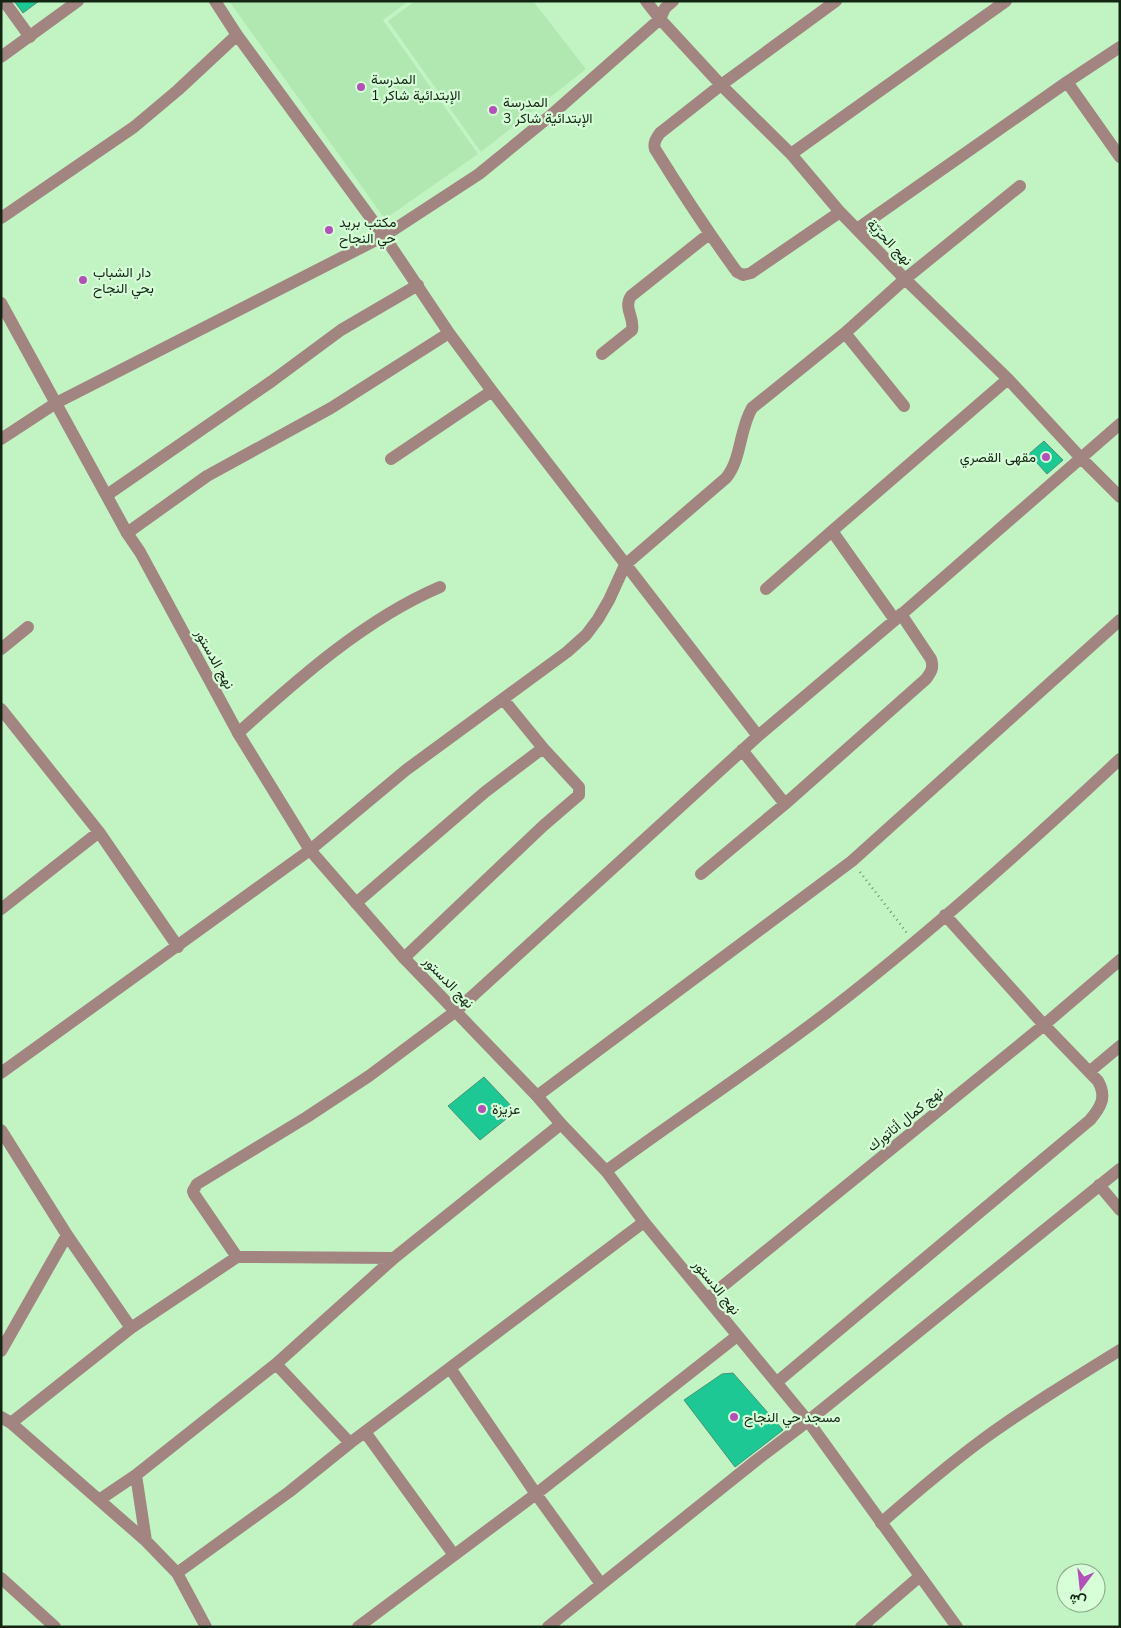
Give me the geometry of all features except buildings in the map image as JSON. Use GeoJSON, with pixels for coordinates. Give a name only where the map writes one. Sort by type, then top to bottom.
{"type":"FeatureCollection","features":[{"type":"Feature","properties":{"kind":"street"},"geometry":{"type":"LineString","coordinates":[[4,1],[30,37]]}},
{"type":"Feature","properties":{"kind":"street"},"geometry":{"type":"LineString","coordinates":[[1,57],[78,1]]}},
{"type":"Feature","properties":{"kind":"street"},"geometry":{"type":"LineString","coordinates":[[215,1],[237,35],[384,236],[449,333],[758,736]]}},
{"type":"Feature","properties":{"kind":"street","name":"نهج الحرّيّة"},"geometry":{"type":"LineString","coordinates":[[646,1],[660,19],[721,85],[791,154],[840,212],[1008,380],[1080,457],[1120,496]]}},
{"type":"Feature","properties":{"kind":"street"},"geometry":{"type":"LineString","coordinates":[[1,439],[56,403],[384,236],[479,174],[550,116],[660,19],[665,8],[673,1]]}},
{"type":"Feature","properties":{"kind":"street"},"geometry":{"type":"LineString","coordinates":[[836,1],[721,85],[660,133],[654,144],[669,172],[709,234],[740,274],[746,275],[840,212]]}},
{"type":"Feature","properties":{"kind":"street"},"geometry":{"type":"LineString","coordinates":[[791,154],[1006,1]]}},
{"type":"Feature","properties":{"kind":"street"},"geometry":{"type":"LineString","coordinates":[[1,218],[134,127],[178,90],[237,35]]}},
{"type":"Feature","properties":{"kind":"street"},"geometry":{"type":"LineString","coordinates":[[857,229],[1120,47]]}},
{"type":"Feature","properties":{"kind":"street"},"geometry":{"type":"LineString","coordinates":[[1067,82],[1120,157]]}},
{"type":"Feature","properties":{"kind":"street"},"geometry":{"type":"LineString","coordinates":[[1,1073],[310,850],[406,770],[567,652],[586,635],[609,600],[625,565],[733,470],[746,417],[752,408],[845,333],[905,279],[1020,186]]}},
{"type":"Feature","properties":{"kind":"street"},"geometry":{"type":"LineString","coordinates":[[602,354],[632,330],[633,323],[628,304],[631,296],[709,234]]}},
{"type":"Feature","properties":{"kind":"street"},"geometry":{"type":"LineString","coordinates":[[107,495],[272,381],[341,330],[418,285]]}},
{"type":"Feature","properties":{"kind":"street","name":"نهج الدستور"},"geometry":{"type":"LineString","coordinates":[[1,303],[127,533],[140,552],[238,733],[310,850],[404,958],[537,1096],[606,1171],[644,1222],[808,1421],[957,1627]]}},
{"type":"Feature","properties":{"kind":"street"},"geometry":{"type":"LineString","coordinates":[[127,533],[207,476],[331,408],[449,333]]}},
{"type":"Feature","properties":{"kind":"street"},"geometry":{"type":"LineString","coordinates":[[845,333],[904,406]]}},
{"type":"Feature","properties":{"kind":"street"},"geometry":{"type":"LineString","coordinates":[[766,589],[832,530],[1008,380]]}},
{"type":"Feature","properties":{"kind":"street"},"geometry":{"type":"LineString","coordinates":[[391,459],[492,391]]}},
{"type":"Feature","properties":{"kind":"street"},"geometry":{"type":"LineString","coordinates":[[236,1257],[194,1194],[193,1191],[197,1184],[354,1086],[456,1011],[742,750],[1120,424]]}},
{"type":"Feature","properties":{"kind":"street"},"geometry":{"type":"LineString","coordinates":[[701,874],[785,804],[926,679],[931,672],[932,659],[832,530]]}},
{"type":"Feature","properties":{"kind":"street"},"geometry":{"type":"LineString","coordinates":[[238,733],[292,685],[342,645],[400,607],[440,587]]}},
{"type":"Feature","properties":{"kind":"street"},"geometry":{"type":"LineString","coordinates":[[537,1096],[852,861],[1120,620]]}},
{"type":"Feature","properties":{"kind":"street"},"geometry":{"type":"LineString","coordinates":[[1,649],[28,627]]}},
{"type":"Feature","properties":{"kind":"street"},"geometry":{"type":"LineString","coordinates":[[404,958],[543,826],[579,795],[579,787],[543,748],[503,699]]}},
{"type":"Feature","properties":{"kind":"street"},"geometry":{"type":"LineString","coordinates":[[1,709],[99,832],[178,947]]}},
{"type":"Feature","properties":{"kind":"street"},"geometry":{"type":"LineString","coordinates":[[356,903],[485,792],[543,748]]}},
{"type":"Feature","properties":{"kind":"street"},"geometry":{"type":"LineString","coordinates":[[742,750],[785,804]]}},
{"type":"Feature","properties":{"kind":"street"},"geometry":{"type":"LineString","coordinates":[[606,1171],[788,1042],[914,942],[1048,827],[1120,759]]}},
{"type":"Feature","properties":{"kind":"street"},"geometry":{"type":"LineString","coordinates":[[1,909],[99,832]]}},
{"type":"Feature","properties":{"kind":"street"},"geometry":{"type":"LineString","coordinates":[[777,1382],[1090,1120],[1096,1112],[1102,1096],[1102,1089],[1098,1081],[1044,1025],[945,915]]}},
{"type":"Feature","properties":{"kind":"street","name":"نهج كمال أتاتورك"},"geometry":{"type":"LineString","coordinates":[[708,1298],[1044,1025],[1120,960]]}},
{"type":"Feature","properties":{"kind":"street"},"geometry":{"type":"LineString","coordinates":[[1090,1072],[1120,1046]]}},
{"type":"Feature","properties":{"kind":"street"},"geometry":{"type":"LineString","coordinates":[[99,1500],[136,1475],[276,1364],[394,1258],[561,1124]]}},
{"type":"Feature","properties":{"kind":"street"},"geometry":{"type":"LineString","coordinates":[[1,1130],[67,1235],[131,1328]]}},
{"type":"Feature","properties":{"kind":"street"},"geometry":{"type":"LineString","coordinates":[[548,1627],[808,1421],[1120,1169]]}},
{"type":"Feature","properties":{"kind":"street"},"geometry":{"type":"LineString","coordinates":[[1100,1185],[1120,1210]]}},
{"type":"Feature","properties":{"kind":"street"},"geometry":{"type":"LineString","coordinates":[[177,1573],[289,1492],[350,1443],[644,1222]]}},
{"type":"Feature","properties":{"kind":"street"},"geometry":{"type":"LineString","coordinates":[[1,1351],[67,1235]]}},
{"type":"Feature","properties":{"kind":"street"},"geometry":{"type":"LineString","coordinates":[[206,1627],[177,1573],[146,1541],[6,1420],[131,1328],[236,1257],[394,1258]]}},
{"type":"Feature","properties":{"kind":"street"},"geometry":{"type":"LineString","coordinates":[[358,1627],[536,1494],[737,1336]]}},
{"type":"Feature","properties":{"kind":"street"},"geometry":{"type":"LineString","coordinates":[[881,1523],[926,1484],[982,1440],[1064,1384],[1120,1350]]}},
{"type":"Feature","properties":{"kind":"street"},"geometry":{"type":"LineString","coordinates":[[276,1364],[350,1443]]}},
{"type":"Feature","properties":{"kind":"street"},"geometry":{"type":"LineString","coordinates":[[450,1368],[536,1494],[601,1584]]}},
{"type":"Feature","properties":{"kind":"street"},"geometry":{"type":"LineString","coordinates":[[365,1432],[454,1555]]}},
{"type":"Feature","properties":{"kind":"street"},"geometry":{"type":"LineString","coordinates":[[136,1475],[146,1541]]}},
{"type":"Feature","properties":{"kind":"street"},"geometry":{"type":"LineString","coordinates":[[861,1627],[919,1577]]}},
{"type":"Feature","properties":{"kind":"street"},"geometry":{"type":"LineString","coordinates":[[1,1578],[55,1627]]}},
{"type":"Feature","properties":{"kind":"path"},"geometry":{"type":"LineString","coordinates":[[852,861],[914,942]]}},
{"type":"Feature","properties":{"kind":"shaded area","name":"المدرسة الإبتدائية شاكر 1"},"geometry":{"type":"Polygon","coordinates":[[[229,1],[409,1],[383,20],[478,154],[385,219],[229,1]]]}},
{"type":"Feature","properties":{"kind":"shaded area","name":"المدرسة الإبتدائية شاكر 3"},"geometry":{"type":"Polygon","coordinates":[[[415,1],[533,1],[586,69],[481,152],[388,21],[415,1]]]}},
{"type":"Feature","properties":{"kind":"place","name":"المدرسة الإبتدائية شاكر 1"},"geometry":{"type":"Point","coordinates":[361,87]}},
{"type":"Feature","properties":{"kind":"place","name":"المدرسة الإبتدائية شاكر 3"},"geometry":{"type":"Point","coordinates":[493,110]}},
{"type":"Feature","properties":{"kind":"place","name":"مكتب بريد حي النجاح"},"geometry":{"type":"Point","coordinates":[329,230]}},
{"type":"Feature","properties":{"kind":"place","name":"دار الشباب بحي النجاح"},"geometry":{"type":"Point","coordinates":[83,280]}},
{"type":"Feature","properties":{"kind":"place","name":"مقهى القصري"},"geometry":{"type":"Point","coordinates":[1046,457]}},
{"type":"Feature","properties":{"kind":"place","name":"عزيزة"},"geometry":{"type":"Point","coordinates":[482,1109]}},
{"type":"Feature","properties":{"kind":"place","name":"مسجد حي النجاح"},"geometry":{"type":"Point","coordinates":[734,1417]}}]}
